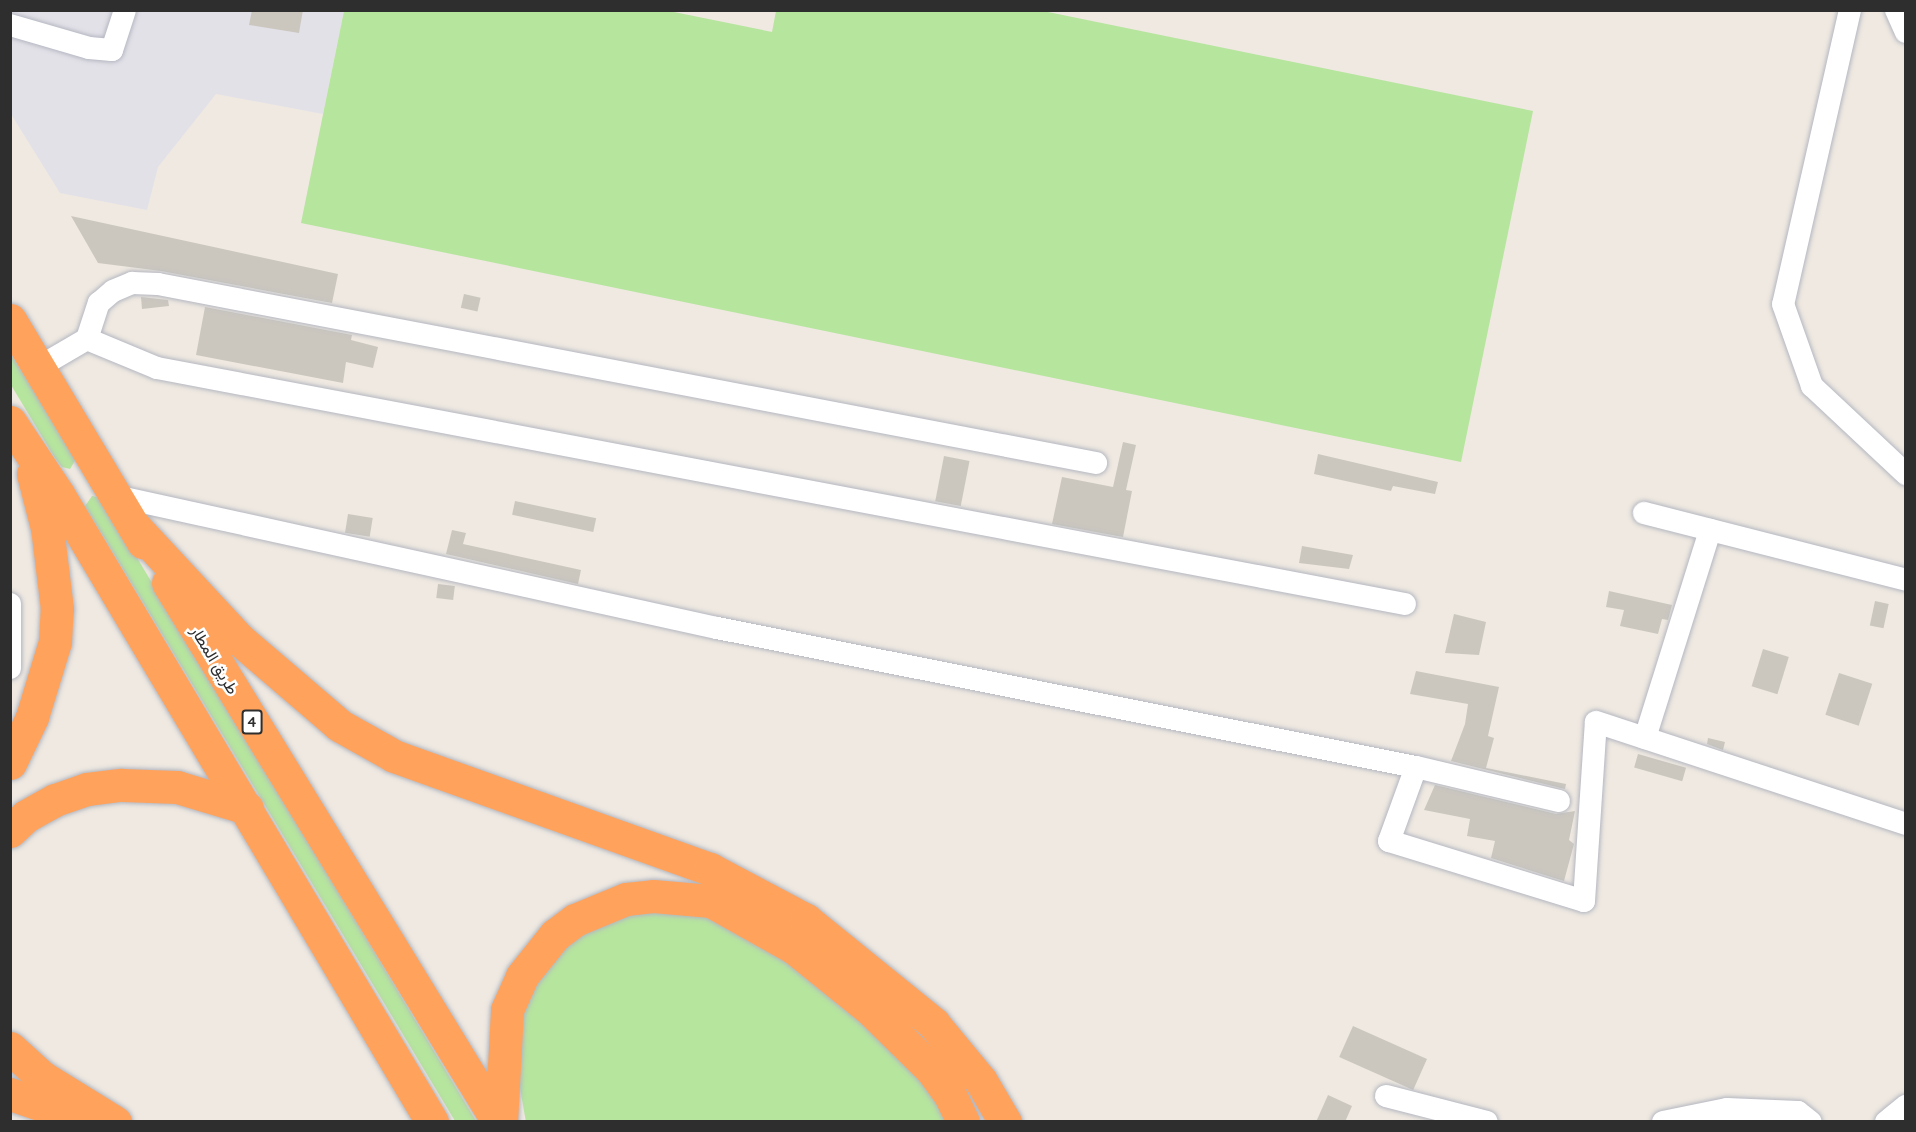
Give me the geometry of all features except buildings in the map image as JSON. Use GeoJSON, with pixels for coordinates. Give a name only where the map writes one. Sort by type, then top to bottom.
{"type":"FeatureCollection","features":[{"type":"Feature","properties":{"kind":"highway","name":"طريق المطار"},"geometry":{"type":"LineString","coordinates":[[10,320],[107,483],[499,1122]]}},
{"type":"Feature","properties":{"kind":"highway"},"geometry":{"type":"LineString","coordinates":[[10,422],[58,494],[432,1122]]}},
{"type":"Feature","properties":{"kind":"highway"},"geometry":{"type":"LineString","coordinates":[[10,763],[45,680],[56,620],[47,528],[27,449]]}},
{"type":"Feature","properties":{"kind":"highway"},"geometry":{"type":"LineString","coordinates":[[58,494],[107,483]]}},
{"type":"Feature","properties":{"kind":"highway"},"geometry":{"type":"LineString","coordinates":[[133,525],[240,640],[339,725],[394,756],[710,869],[806,920],[933,1023],[981,1081],[1005,1122]]}},
{"type":"Feature","properties":{"kind":"highway"},"geometry":{"type":"LineString","coordinates":[[10,831],[26,816],[55,800],[87,789],[122,785],[177,787],[247,808]]}},
{"type":"Feature","properties":{"kind":"highway"},"geometry":{"type":"LineString","coordinates":[[499,1122],[507,1010],[522,976],[555,935],[575,920],[626,899],[653,896],[711,901],[793,947],[869,1008],[932,1070],[949,1093],[963,1122]]}},
{"type":"Feature","properties":{"kind":"highway"},"geometry":{"type":"LineString","coordinates":[[10,1048],[42,1077],[115,1122]]}},
{"type":"Feature","properties":{"kind":"highway"},"geometry":{"type":"LineString","coordinates":[[10,1094],[91,1122]]}},
{"type":"Feature","properties":{"kind":"street"},"geometry":{"type":"LineString","coordinates":[[10,25],[89,48],[112,50],[125,10]]}},
{"type":"Feature","properties":{"kind":"street"},"geometry":{"type":"LineString","coordinates":[[1850,10],[1783,304],[1812,386],[1905,474]]}},
{"type":"Feature","properties":{"kind":"street"},"geometry":{"type":"LineString","coordinates":[[1896,10],[1905,32]]}},
{"type":"Feature","properties":{"kind":"street"},"geometry":{"type":"LineString","coordinates":[[39,367],[87,339],[99,303],[113,291],[132,283],[158,284],[1096,463]]}},
{"type":"Feature","properties":{"kind":"street"},"geometry":{"type":"LineString","coordinates":[[87,339],[157,368],[1405,604]]}},
{"type":"Feature","properties":{"kind":"street"},"geometry":{"type":"LineString","coordinates":[[107,483],[717,628],[1416,767],[1559,801]]}},
{"type":"Feature","properties":{"kind":"street"},"geometry":{"type":"LineString","coordinates":[[1644,513],[1905,580]]}},
{"type":"Feature","properties":{"kind":"street"},"geometry":{"type":"LineString","coordinates":[[1645,738],[1710,530]]}},
{"type":"Feature","properties":{"kind":"street"},"geometry":{"type":"LineString","coordinates":[[10,604],[10,668]]}},
{"type":"Feature","properties":{"kind":"street"},"geometry":{"type":"LineString","coordinates":[[1416,767],[1389,841],[1584,901],[1596,722],[1905,824]]}},
{"type":"Feature","properties":{"kind":"street"},"geometry":{"type":"LineString","coordinates":[[1386,1096],[1487,1122]]}},
{"type":"Feature","properties":{"kind":"street"},"geometry":{"type":"LineString","coordinates":[[1886,1122],[1905,1106]]}},
{"type":"Feature","properties":{"kind":"street"},"geometry":{"type":"LineString","coordinates":[[1663,1122],[1727,1109],[1798,1112],[1811,1122]]}},
{"type":"Feature","properties":{"kind":"shaded area"},"geometry":{"type":"Polygon","coordinates":[[[11,11],[344,11],[323,114],[216,94],[158,167],[147,210],[60,193],[11,114],[11,11]]]}},
{"type":"Feature","properties":{"kind":"green space"},"geometry":{"type":"Polygon","coordinates":[[[344,11],[669,11],[772,32],[776,11],[1043,11],[1533,111],[1461,462],[301,223],[344,11]]]}},
{"type":"Feature","properties":{"kind":"green space"},"geometry":{"type":"Polygon","coordinates":[[[10,353],[76,459],[70,469],[62,467],[55,458],[11,385],[10,353]]]}},
{"type":"Feature","properties":{"kind":"green space"},"geometry":{"type":"Polygon","coordinates":[[[92,496],[101,498],[476,1121],[455,1121],[85,506],[92,496]]]}},
{"type":"Feature","properties":{"kind":"green space"},"geometry":{"type":"Polygon","coordinates":[[[665,910],[716,918],[804,972],[903,1053],[949,1121],[526,1122],[517,1072],[525,996],[561,944],[623,912],[665,910]]]}}]}
